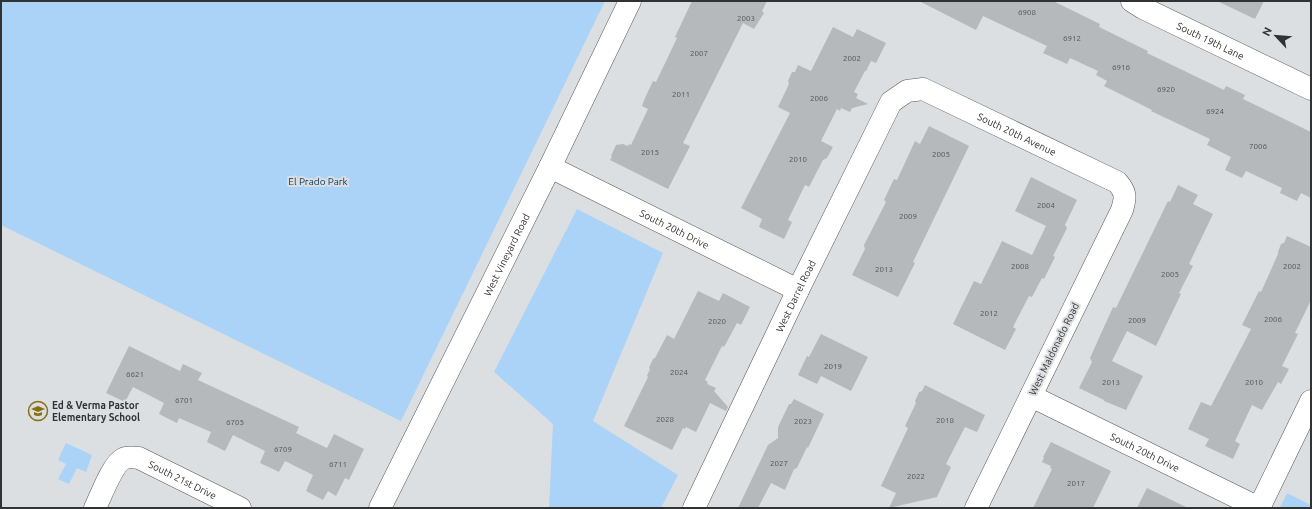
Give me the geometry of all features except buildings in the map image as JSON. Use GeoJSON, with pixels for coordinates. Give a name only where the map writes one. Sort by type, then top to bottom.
{"type":"FeatureCollection","features":[{"type":"Feature","properties":{"kind":"street","name":"West Vineyard Road"},"geometry":{"type":"LineString","coordinates":[[380,508],[550,168],[630,1]]}},
{"type":"Feature","properties":{"kind":"street","name":"South 19th Lane"},"geometry":{"type":"LineString","coordinates":[[1132,1],[1143,8],[1311,89]]}},
{"type":"Feature","properties":{"kind":"street","name":"South 20th Avenue"},"geometry":{"type":"LineString","coordinates":[[907,91],[923,89],[1107,177],[1117,182],[1123,189]]}},
{"type":"Feature","properties":{"kind":"street","name":"West Darrel Road"},"geometry":{"type":"LineString","coordinates":[[694,508],[798,290],[891,102],[907,91]]}},
{"type":"Feature","properties":{"kind":"street","name":"South 20th Drive"},"geometry":{"type":"LineString","coordinates":[[550,168],[798,290]]}},
{"type":"Feature","properties":{"kind":"street","name":"West Maldonado Road"},"geometry":{"type":"LineString","coordinates":[[976,508],[1122,210],[1125,201],[1123,189]]}},
{"type":"Feature","properties":{"kind":"street","name":"South 20th Drive"},"geometry":{"type":"LineString","coordinates":[[1031,396],[1259,508]]}},
{"type":"Feature","properties":{"kind":"street"},"geometry":{"type":"LineString","coordinates":[[1259,508],[1311,401]]}},
{"type":"Feature","properties":{"kind":"street","name":"South 21st Drive"},"geometry":{"type":"LineString","coordinates":[[95,508],[116,466],[124,458],[130,457],[139,458],[240,508]]}},
{"type":"Feature","properties":{"kind":"green space","name":"El Prado Park"},"geometry":{"type":"Polygon","coordinates":[[[1,1],[605,1],[401,421],[1,225],[1,1]]]}},
{"type":"Feature","properties":{"kind":"green space"},"geometry":{"type":"Polygon","coordinates":[[[577,209],[663,253],[593,421],[678,475],[661,508],[549,508],[553,424],[494,372],[577,209]]]}},
{"type":"Feature","properties":{"kind":"green space"},"geometry":{"type":"Polygon","coordinates":[[[66,443],[92,455],[86,472],[77,468],[69,484],[58,479],[66,464],[58,460],[66,443]]]}},
{"type":"Feature","properties":{"kind":"green space"},"geometry":{"type":"Polygon","coordinates":[[[1287,493],[1311,505],[1311,508],[1280,508],[1287,493]]]}},
{"type":"Feature","properties":{"kind":"place","name":"Ed & Verma Pastor Elementary School"},"geometry":{"type":"Point","coordinates":[38,411]}}]}
